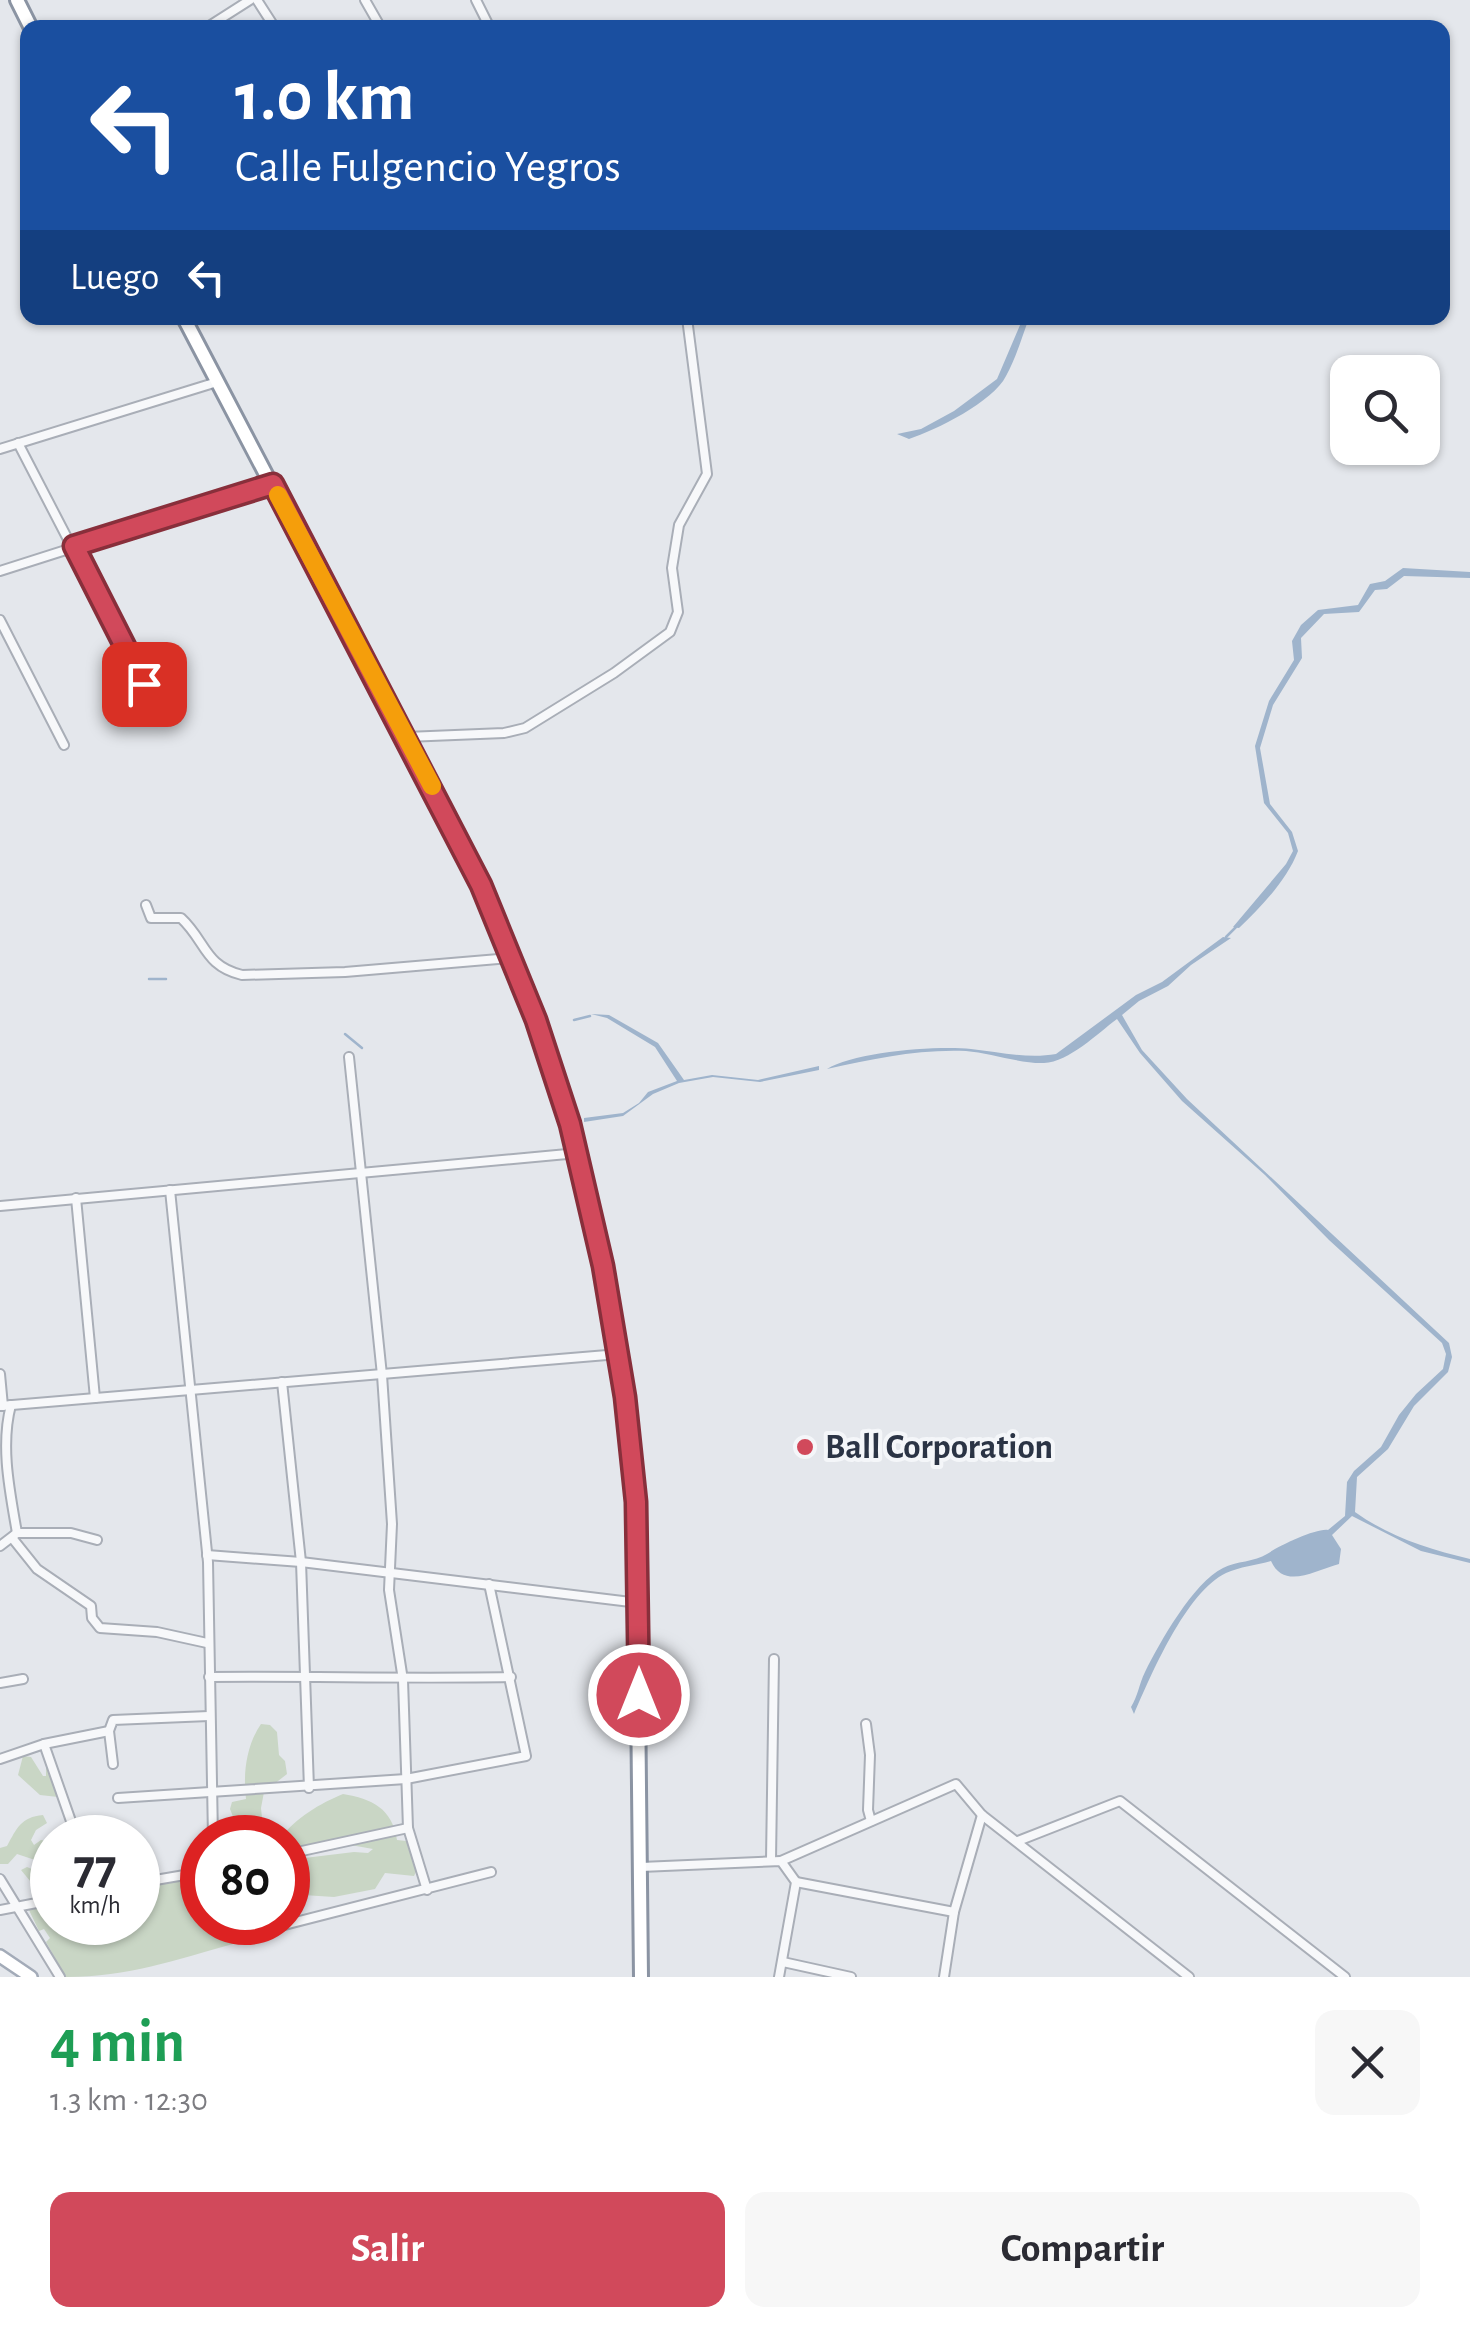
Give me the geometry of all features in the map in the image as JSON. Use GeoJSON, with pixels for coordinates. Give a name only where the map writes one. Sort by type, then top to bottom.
{"type":"FeatureCollection","features":[{"type":"Feature","properties":{"kind":"highway"},"geometry":{"type":"LineString","coordinates":[[188,325],[481,885],[536,1020],[578,1152],[620,1354],[636,1502],[641,1977]]}},
{"type":"Feature","properties":{"kind":"main road"},"geometry":{"type":"LineString","coordinates":[[0,1956],[32,1977]]}},
{"type":"Feature","properties":{"kind":"street"},"geometry":{"type":"LineString","coordinates":[[219,20],[253,0],[269,20]]}},
{"type":"Feature","properties":{"kind":"street"},"geometry":{"type":"LineString","coordinates":[[406,737],[504,733],[524,728],[614,674],[670,632],[678,612],[672,568],[679,524],[707,474],[688,325]]}},
{"type":"Feature","properties":{"kind":"street"},"geometry":{"type":"LineString","coordinates":[[0,450],[217,382]]}},
{"type":"Feature","properties":{"kind":"street"},"geometry":{"type":"LineString","coordinates":[[18,443],[161,719]]}},
{"type":"Feature","properties":{"kind":"street"},"geometry":{"type":"LineString","coordinates":[[0,571],[273,484]]}},
{"type":"Feature","properties":{"kind":"street"},"geometry":{"type":"LineString","coordinates":[[0,620],[64,746]]}},
{"type":"Feature","properties":{"kind":"street"},"geometry":{"type":"LineString","coordinates":[[146,904],[151,918],[181,918],[214,963],[242,975],[346,972],[512,958]]}},
{"type":"Feature","properties":{"kind":"street"},"geometry":{"type":"LineString","coordinates":[[349,1057],[382,1375],[392,1575],[389,1590],[403,1680],[408,1828],[427,1890]]}},
{"type":"Feature","properties":{"kind":"street"},"geometry":{"type":"LineString","coordinates":[[0,1206],[578,1152]]}},
{"type":"Feature","properties":{"kind":"street"},"geometry":{"type":"LineString","coordinates":[[170,1190],[207,1554],[212,1815]]}},
{"type":"Feature","properties":{"kind":"street"},"geometry":{"type":"LineString","coordinates":[[76,1198],[94,1398]]}},
{"type":"Feature","properties":{"kind":"street"},"geometry":{"type":"LineString","coordinates":[[4,1405],[620,1354]]}},
{"type":"Feature","properties":{"kind":"street"},"geometry":{"type":"LineString","coordinates":[[0,1374],[15,1536],[38,1570],[90,1606],[92,1618],[100,1628],[157,1632],[207,1643]]}},
{"type":"Feature","properties":{"kind":"street"},"geometry":{"type":"LineString","coordinates":[[282,1382],[301,1562],[309,1788]]}},
{"type":"Feature","properties":{"kind":"street"},"geometry":{"type":"LineString","coordinates":[[0,1546],[15,1536],[71,1534],[97,1540]]}},
{"type":"Feature","properties":{"kind":"street"},"geometry":{"type":"LineString","coordinates":[[207,1554],[639,1603]]}},
{"type":"Feature","properties":{"kind":"street"},"geometry":{"type":"LineString","coordinates":[[118,1798],[406,1779],[526,1756],[489,1584]]}},
{"type":"Feature","properties":{"kind":"street"},"geometry":{"type":"LineString","coordinates":[[774,1658],[776,1860],[796,1882],[954,1912]]}},
{"type":"Feature","properties":{"kind":"street"},"geometry":{"type":"LineString","coordinates":[[210,1677],[511,1677]]}},
{"type":"Feature","properties":{"kind":"street"},"geometry":{"type":"LineString","coordinates":[[0,1683],[23,1679]]}},
{"type":"Feature","properties":{"kind":"street"},"geometry":{"type":"LineString","coordinates":[[112,1764],[109,1731],[113,1720],[209,1716]]}},
{"type":"Feature","properties":{"kind":"street"},"geometry":{"type":"LineString","coordinates":[[866,1724],[871,1821]]}},
{"type":"Feature","properties":{"kind":"street"},"geometry":{"type":"LineString","coordinates":[[0,1759],[44,1744],[109,1731]]}},
{"type":"Feature","properties":{"kind":"street"},"geometry":{"type":"LineString","coordinates":[[44,1744],[69,1815]]}},
{"type":"Feature","properties":{"kind":"street"},"geometry":{"type":"LineString","coordinates":[[641,1867],[776,1860],[956,1784],[982,1815],[1190,1977]]}},
{"type":"Feature","properties":{"kind":"street"},"geometry":{"type":"LineString","coordinates":[[1018,1841],[1120,1800],[1344,1977]]}},
{"type":"Feature","properties":{"kind":"street"},"geometry":{"type":"LineString","coordinates":[[944,1977],[954,1912],[982,1815]]}},
{"type":"Feature","properties":{"kind":"street"},"geometry":{"type":"LineString","coordinates":[[310,1849],[408,1828]]}},
{"type":"Feature","properties":{"kind":"street"},"geometry":{"type":"LineString","coordinates":[[310,1919],[491,1872]]}},
{"type":"Feature","properties":{"kind":"street"},"geometry":{"type":"LineString","coordinates":[[0,1879],[60,1977]]}},
{"type":"Feature","properties":{"kind":"street"},"geometry":{"type":"LineString","coordinates":[[779,1977],[796,1882]]}},
{"type":"Feature","properties":{"kind":"street"},"geometry":{"type":"LineString","coordinates":[[0,1910],[30,1904]]}},
{"type":"Feature","properties":{"kind":"street"},"geometry":{"type":"LineString","coordinates":[[783,1962],[851,1977]]}},
{"type":"Feature","properties":{"kind":"green space"},"geometry":{"type":"Polygon","coordinates":[[[261,1724],[270,1725],[277,1732],[279,1755],[285,1761],[287,1774],[264,1792],[262,1815],[232,1815],[232,1802],[246,1799],[247,1760],[261,1724]]]}},
{"type":"Feature","properties":{"kind":"green space"},"geometry":{"type":"Polygon","coordinates":[[[23,1756],[31,1757],[43,1776],[46,1761],[56,1765],[65,1791],[58,1797],[40,1795],[18,1775],[23,1756]]]}},
{"type":"Feature","properties":{"kind":"green space"},"geometry":{"type":"Polygon","coordinates":[[[343,1794],[379,1807],[391,1820],[397,1840],[406,1841],[421,1861],[414,1876],[385,1873],[375,1889],[334,1897],[310,1895],[310,1857],[368,1853],[373,1849],[345,1844],[310,1850],[310,1815],[305,1815],[343,1794]]]}},
{"type":"Feature","properties":{"kind":"green space"},"geometry":{"type":"Polygon","coordinates":[[[30,1818],[30,1858],[17,1854],[8,1864],[0,1864],[0,1848],[7,1846],[21,1824],[30,1818]]]}},
{"type":"Feature","properties":{"kind":"green space"},"geometry":{"type":"Polygon","coordinates":[[[30,1868],[30,1881],[21,1870],[30,1868]]]}},
{"type":"Feature","properties":{"kind":"green space"},"geometry":{"type":"Polygon","coordinates":[[[180,1878],[180,1945],[229,1945],[131,1971],[66,1977],[48,1945],[160,1945],[160,1883],[180,1878]]]}},
{"type":"Feature","properties":{"kind":"water"},"geometry":{"type":"Polygon","coordinates":[[[1020,325],[1026,325],[1006,376],[989,396],[920,435],[909,439],[897,434],[921,429],[954,411],[997,379],[1020,325]]]}},
{"type":"Feature","properties":{"kind":"water"},"geometry":{"type":"Polygon","coordinates":[[[1403,568],[1470,572],[1470,578],[1404,576],[1387,589],[1375,590],[1359,612],[1324,614],[1301,638],[1302,658],[1273,705],[1260,748],[1270,804],[1292,832],[1298,851],[1273,892],[1239,928],[1233,927],[1293,851],[1288,833],[1264,803],[1255,746],[1269,701],[1294,660],[1292,641],[1301,625],[1318,610],[1358,605],[1370,584],[1385,581],[1403,568]]]}},
{"type":"Feature","properties":{"kind":"water"},"geometry":{"type":"Polygon","coordinates":[[[1223,937],[1231,938],[1122,1015],[1142,1050],[1187,1099],[1449,1343],[1452,1357],[1448,1372],[1414,1406],[1388,1449],[1357,1477],[1355,1512],[1396,1535],[1470,1559],[1470,1563],[1421,1551],[1352,1516],[1332,1535],[1341,1549],[1339,1564],[1292,1577],[1277,1570],[1271,1561],[1231,1571],[1211,1583],[1171,1636],[1134,1714],[1131,1707],[1145,1672],[1178,1614],[1200,1586],[1228,1566],[1262,1557],[1306,1535],[1328,1530],[1345,1516],[1347,1482],[1381,1447],[1416,1394],[1443,1369],[1446,1354],[1442,1343],[1182,1101],[1140,1053],[1117,1019],[1083,1046],[1063,1058],[1044,1063],[948,1051],[827,1069],[856,1058],[918,1049],[1056,1054],[1223,937]]]}},
{"type":"Feature","properties":{"kind":"water"},"geometry":{"type":"Polygon","coordinates":[[[591,1014],[609,1015],[658,1043],[684,1080],[712,1075],[758,1080],[819,1066],[819,1070],[760,1082],[713,1077],[679,1083],[653,1094],[623,1116],[584,1122],[584,1118],[623,1113],[648,1092],[677,1081],[655,1047],[607,1018],[591,1014]]]}},
{"type":"Feature","properties":{"kind":"waterway"},"geometry":{"type":"LineString","coordinates":[[1226,937],[1238,925]]}},
{"type":"Feature","properties":{"kind":"waterway"},"geometry":{"type":"LineString","coordinates":[[149,979],[166,979]]}},
{"type":"Feature","properties":{"kind":"waterway"},"geometry":{"type":"LineString","coordinates":[[574,1020],[590,1016]]}},
{"type":"Feature","properties":{"kind":"waterway"},"geometry":{"type":"LineString","coordinates":[[345,1034],[362,1048]]}},
{"type":"Feature","properties":{"kind":"slow traffic"},"geometry":{"type":"LineString","coordinates":[[278,495],[432,786]]}},
{"type":"Feature","properties":{"kind":"place","name":"Ball Corporation"},"geometry":{"type":"Point","coordinates":[805,1447]}},
{"type":"Feature","properties":{"kind":"route"},"geometry":{"type":"LineString","coordinates":[[144,684],[74,546],[273,484],[481,885],[536,1020],[570,1124],[620,1354],[636,1502],[639,1695]]}}]}
